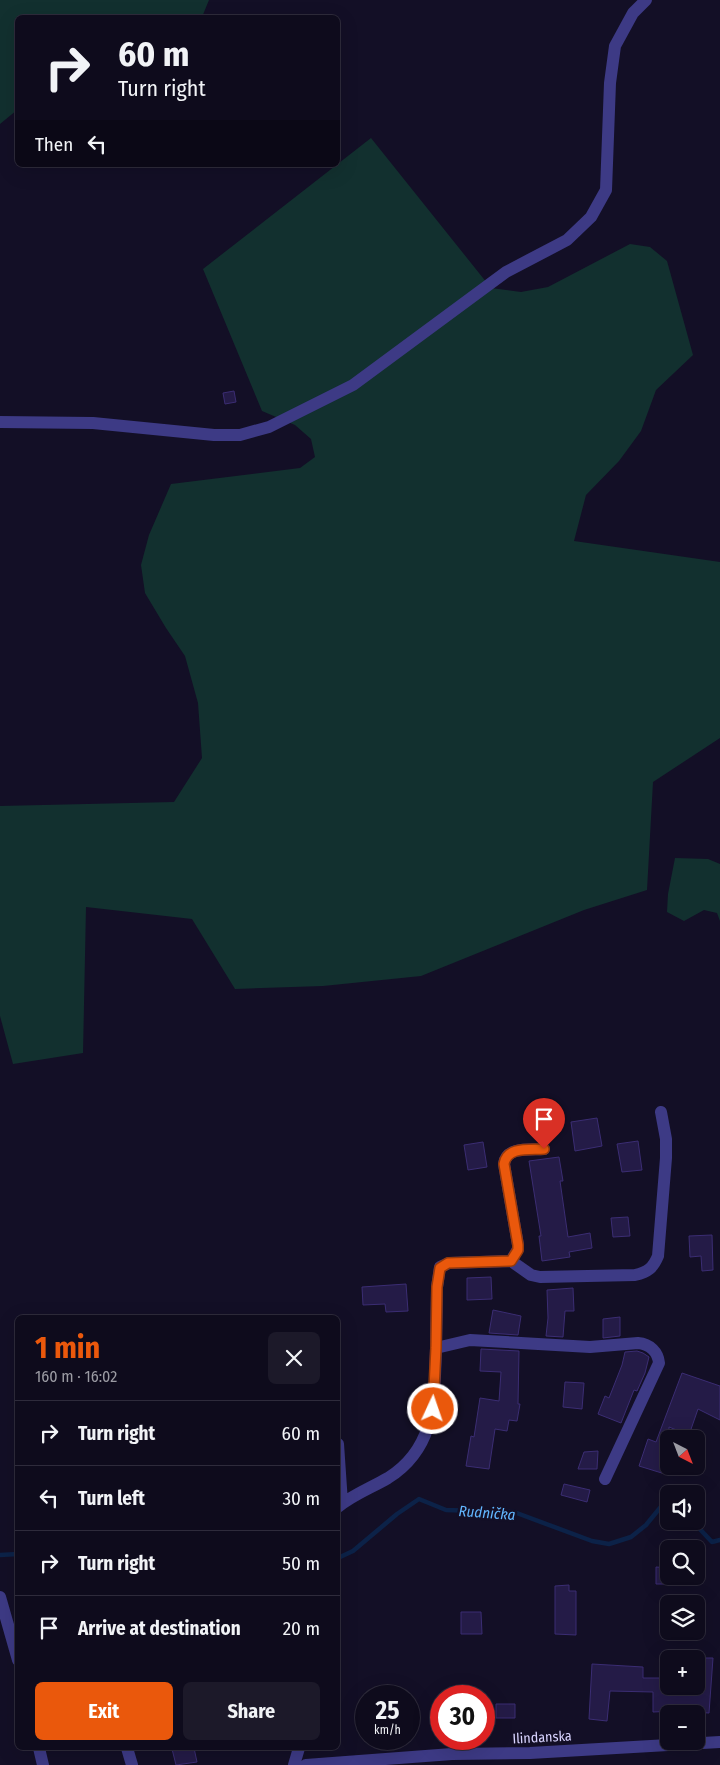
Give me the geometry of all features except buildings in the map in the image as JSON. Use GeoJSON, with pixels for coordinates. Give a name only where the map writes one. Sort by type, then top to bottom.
{"type":"FeatureCollection","features":[{"type":"Feature","properties":{"kind":"street"},"geometry":{"type":"LineString","coordinates":[[0,422],[93,423],[214,435],[240,435],[269,427],[353,385],[506,272],[567,240],[591,217],[606,190],[610,83],[616,46],[633,14],[646,0]]}},
{"type":"Feature","properties":{"kind":"street"},"geometry":{"type":"LineString","coordinates":[[340,1505],[400,1470],[414,1455],[423,1441],[433,1409],[437,1287],[440,1268],[448,1263],[511,1261],[531,1275],[540,1277],[635,1275],[647,1272],[654,1267],[658,1256],[666,1158],[666,1139],[661,1112]]}},
{"type":"Feature","properties":{"kind":"street"},"geometry":{"type":"LineString","coordinates":[[511,1261],[518,1250],[518,1245],[504,1164],[505,1158],[510,1152],[544,1149]]}},
{"type":"Feature","properties":{"kind":"street"},"geometry":{"type":"LineString","coordinates":[[436,1348],[470,1340],[590,1347],[638,1343],[649,1346],[656,1353],[658,1363],[605,1479]]}},
{"type":"Feature","properties":{"kind":"street"},"geometry":{"type":"LineString","coordinates":[[0,1597],[15,1650]]}},
{"type":"Feature","properties":{"kind":"street","name":"Ilindanska"},"geometry":{"type":"LineString","coordinates":[[306,1765],[452,1754],[530,1753],[720,1742]]}},
{"type":"Feature","properties":{"kind":"street"},"geometry":{"type":"LineString","coordinates":[[39,1750],[43,1765]]}},
{"type":"Feature","properties":{"kind":"street"},"geometry":{"type":"LineString","coordinates":[[128,1750],[132,1765]]}},
{"type":"Feature","properties":{"kind":"street"},"geometry":{"type":"LineString","coordinates":[[294,1765],[298,1750]]}},
{"type":"Feature","properties":{"kind":"green space"},"geometry":{"type":"Polygon","coordinates":[[[0,0],[209,0],[203,15],[15,15],[15,112],[0,124],[0,0]]]}},
{"type":"Feature","properties":{"kind":"green space"},"geometry":{"type":"Polygon","coordinates":[[[371,138],[491,288],[521,292],[548,287],[630,244],[650,247],[667,261],[693,355],[656,390],[641,431],[619,461],[586,495],[574,541],[720,562],[720,738],[653,782],[647,890],[584,910],[421,976],[323,986],[235,989],[192,919],[86,907],[83,1053],[13,1064],[0,1016],[0,806],[174,802],[202,758],[198,703],[185,656],[145,593],[141,565],[149,535],[171,484],[300,468],[315,457],[311,439],[295,425],[262,411],[203,269],[334,167],[340,167],[340,162],[371,138]]]}},
{"type":"Feature","properties":{"kind":"green space"},"geometry":{"type":"Polygon","coordinates":[[[675,858],[708,859],[720,864],[720,921],[717,913],[704,910],[684,921],[667,912],[668,894],[675,858]]]}},
{"type":"Feature","properties":{"kind":"waterway","name":"Rudnička"},"geometry":{"type":"LineString","coordinates":[[340,1557],[353,1551],[397,1514],[419,1499],[446,1510],[514,1512],[592,1541],[609,1544],[631,1537],[646,1525],[660,1508]]}},
{"type":"Feature","properties":{"kind":"waterway","name":"Rudnička"},"geometry":{"type":"LineString","coordinates":[[701,1530],[712,1542],[720,1540]]}},
{"type":"Feature","properties":{"kind":"waterway","name":"Rudnička"},"geometry":{"type":"LineString","coordinates":[[0,1555],[15,1554]]}},
{"type":"Feature","properties":{"kind":"route"},"geometry":{"type":"LineString","coordinates":[[433,1409],[437,1278],[440,1268],[448,1263],[511,1261],[518,1250],[518,1245],[504,1164],[505,1158],[510,1152],[544,1149]]}}]}
